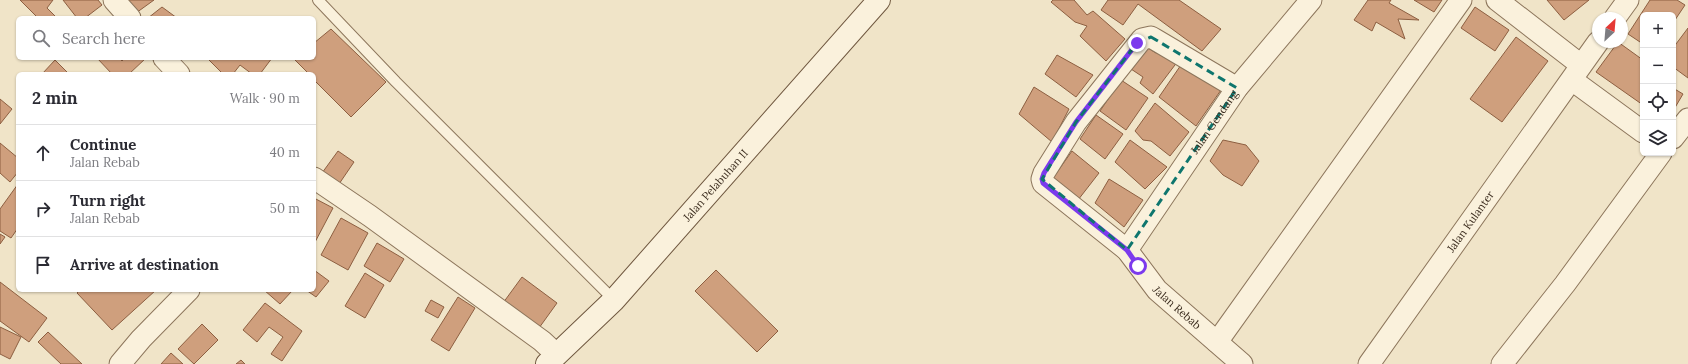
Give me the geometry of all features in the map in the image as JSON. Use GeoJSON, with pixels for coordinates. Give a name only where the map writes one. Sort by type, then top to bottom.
{"type":"FeatureCollection","features":[{"type":"Feature","properties":{"kind":"main road","name":"Jalan Pelabuhan II"},"geometry":{"type":"LineString","coordinates":[[551,359],[614,300],[879,0]]}},
{"type":"Feature","properties":{"kind":"street"},"geometry":{"type":"LineString","coordinates":[[114,0],[128,16]]}},
{"type":"Feature","properties":{"kind":"street","name":"Jalan Gendang"},"geometry":{"type":"LineString","coordinates":[[1127,250],[1237,88],[1312,0]]}},
{"type":"Feature","properties":{"kind":"street"},"geometry":{"type":"LineString","coordinates":[[1217,342],[1461,0]]}},
{"type":"Feature","properties":{"kind":"street"},"geometry":{"type":"LineString","coordinates":[[1498,0],[1640,129]]}},
{"type":"Feature","properties":{"kind":"street"},"geometry":{"type":"LineString","coordinates":[[1619,12],[1628,0]]}},
{"type":"Feature","properties":{"kind":"street","name":"Jalan Rebab"},"geometry":{"type":"LineString","coordinates":[[1237,88],[1156,40],[1146,37],[1137,43],[1076,122],[1044,173],[1042,179],[1043,183],[1127,250],[1157,290],[1242,364]]}},
{"type":"Feature","properties":{"kind":"street","name":"Jalan Kulanter"},"geometry":{"type":"LineString","coordinates":[[1369,364],[1594,48]]}},
{"type":"Feature","properties":{"kind":"street"},"geometry":{"type":"LineString","coordinates":[[166,60],[177,72]]}},
{"type":"Feature","properties":{"kind":"street"},"geometry":{"type":"LineString","coordinates":[[1676,134],[1688,119]]}},
{"type":"Feature","properties":{"kind":"street"},"geometry":{"type":"LineString","coordinates":[[1502,364],[1565,284],[1659,156]]}},
{"type":"Feature","properties":{"kind":"street"},"geometry":{"type":"LineString","coordinates":[[316,179],[370,216],[529,332],[551,359]]}},
{"type":"Feature","properties":{"kind":"street"},"geometry":{"type":"LineString","coordinates":[[120,364],[187,292]]}},
{"type":"Feature","properties":{"kind":"lane"},"geometry":{"type":"LineString","coordinates":[[318,0],[407,93],[614,300]]}},
{"type":"Feature","properties":{"kind":"highlighted area"},"geometry":{"type":"Polygon","coordinates":[[[1151,37],[1237,88],[1127,250],[1042,179],[1076,122],[1137,43],[1151,37]]]}},
{"type":"Feature","properties":{"kind":"building"},"geometry":{"type":"Polygon","coordinates":[[[20,0],[53,0],[47,8],[55,16],[36,16],[20,0]]]}},
{"type":"Feature","properties":{"kind":"building"},"geometry":{"type":"Polygon","coordinates":[[[63,0],[98,0],[102,5],[88,16],[75,16],[63,0]]]}},
{"type":"Feature","properties":{"kind":"building"},"geometry":{"type":"Polygon","coordinates":[[[126,0],[154,0],[136,13],[126,0]]]}},
{"type":"Feature","properties":{"kind":"building"},"geometry":{"type":"Polygon","coordinates":[[[1053,0],[1074,0],[1087,15],[1093,11],[1125,39],[1106,61],[1080,36],[1087,26],[1075,22],[1051,2],[1053,0]]]}},
{"type":"Feature","properties":{"kind":"building"},"geometry":{"type":"Polygon","coordinates":[[[1108,0],[1179,0],[1221,29],[1202,51],[1138,4],[1123,25],[1101,10],[1108,0]]]}},
{"type":"Feature","properties":{"kind":"building"},"geometry":{"type":"Polygon","coordinates":[[[1368,0],[1391,0],[1389,3],[1419,20],[1398,19],[1405,39],[1376,22],[1372,31],[1354,20],[1368,0]]]}},
{"type":"Feature","properties":{"kind":"building"},"geometry":{"type":"Polygon","coordinates":[[[1414,0],[1442,0],[1434,12],[1414,0]]]}},
{"type":"Feature","properties":{"kind":"building"},"geometry":{"type":"Polygon","coordinates":[[[1547,0],[1589,0],[1564,20],[1547,0]]]}},
{"type":"Feature","properties":{"kind":"building"},"geometry":{"type":"Polygon","coordinates":[[[1650,0],[1677,0],[1685,5],[1676,18],[1676,12],[1642,12],[1650,0]]]}},
{"type":"Feature","properties":{"kind":"building"},"geometry":{"type":"Polygon","coordinates":[[[162,7],[174,16],[151,16],[162,7]]]}},
{"type":"Feature","properties":{"kind":"building"},"geometry":{"type":"Polygon","coordinates":[[[1475,7],[1509,30],[1495,51],[1461,28],[1475,7]]]}},
{"type":"Feature","properties":{"kind":"building"},"geometry":{"type":"Polygon","coordinates":[[[1640,15],[1640,42],[1628,34],[1640,15]]]}},
{"type":"Feature","properties":{"kind":"building"},"geometry":{"type":"Polygon","coordinates":[[[1688,28],[1688,78],[1676,69],[1676,44],[1688,28]]]}},
{"type":"Feature","properties":{"kind":"building"},"geometry":{"type":"Polygon","coordinates":[[[331,29],[386,82],[351,117],[316,82],[316,72],[307,72],[295,60],[316,60],[316,41],[331,29]]]}},
{"type":"Feature","properties":{"kind":"building"},"geometry":{"type":"Polygon","coordinates":[[[1516,37],[1548,61],[1502,122],[1470,99],[1516,37]]]}},
{"type":"Feature","properties":{"kind":"building"},"geometry":{"type":"Polygon","coordinates":[[[1148,48],[1156,53],[1164,50],[1178,61],[1153,94],[1140,83],[1143,77],[1131,69],[1148,48]]]}},
{"type":"Feature","properties":{"kind":"building"},"geometry":{"type":"Polygon","coordinates":[[[1614,48],[1626,48],[1640,58],[1640,103],[1596,72],[1614,48]]]}},
{"type":"Feature","properties":{"kind":"building"},"geometry":{"type":"Polygon","coordinates":[[[1057,55],[1093,75],[1076,97],[1045,74],[1057,55]]]}},
{"type":"Feature","properties":{"kind":"building"},"geometry":{"type":"Polygon","coordinates":[[[55,60],[67,72],[44,72],[55,60]]]}},
{"type":"Feature","properties":{"kind":"building"},"geometry":{"type":"Polygon","coordinates":[[[99,60],[144,60],[131,72],[110,72],[99,60]]]}},
{"type":"Feature","properties":{"kind":"building"},"geometry":{"type":"Polygon","coordinates":[[[209,60],[270,60],[262,72],[249,72],[240,65],[235,72],[221,72],[209,60]]]}},
{"type":"Feature","properties":{"kind":"building"},"geometry":{"type":"Polygon","coordinates":[[[1183,62],[1221,90],[1196,126],[1159,97],[1183,62]]]}},
{"type":"Feature","properties":{"kind":"building"},"geometry":{"type":"Polygon","coordinates":[[[1121,80],[1148,98],[1126,130],[1100,111],[1121,80]]]}},
{"type":"Feature","properties":{"kind":"building"},"geometry":{"type":"Polygon","coordinates":[[[1034,87],[1069,109],[1052,142],[1019,114],[1034,87]]]}},
{"type":"Feature","properties":{"kind":"building"},"geometry":{"type":"Polygon","coordinates":[[[1676,90],[1683,94],[1676,106],[1676,90]]]}},
{"type":"Feature","properties":{"kind":"building"},"geometry":{"type":"Polygon","coordinates":[[[0,99],[12,109],[0,124],[0,99]]]}},
{"type":"Feature","properties":{"kind":"building"},"geometry":{"type":"Polygon","coordinates":[[[1155,103],[1189,132],[1170,156],[1151,141],[1143,140],[1135,131],[1155,103]]]}},
{"type":"Feature","properties":{"kind":"building"},"geometry":{"type":"Polygon","coordinates":[[[1096,115],[1123,134],[1105,159],[1080,139],[1096,115]]]}},
{"type":"Feature","properties":{"kind":"building"},"geometry":{"type":"Polygon","coordinates":[[[1130,140],[1167,167],[1145,189],[1115,162],[1130,140]]]}},
{"type":"Feature","properties":{"kind":"building"},"geometry":{"type":"Polygon","coordinates":[[[1223,140],[1246,145],[1259,161],[1242,186],[1223,175],[1210,161],[1223,140]]]}},
{"type":"Feature","properties":{"kind":"building"},"geometry":{"type":"Polygon","coordinates":[[[0,143],[16,156],[16,174],[10,182],[0,173],[0,143]]]}},
{"type":"Feature","properties":{"kind":"building"},"geometry":{"type":"Polygon","coordinates":[[[338,151],[354,162],[339,184],[322,173],[338,151]]]}},
{"type":"Feature","properties":{"kind":"building"},"geometry":{"type":"Polygon","coordinates":[[[1072,151],[1099,173],[1078,200],[1053,178],[1072,151]]]}},
{"type":"Feature","properties":{"kind":"building"},"geometry":{"type":"Polygon","coordinates":[[[1109,179],[1143,200],[1124,227],[1095,203],[1109,179]]]}},
{"type":"Feature","properties":{"kind":"building"},"geometry":{"type":"Polygon","coordinates":[[[16,187],[16,231],[11,238],[0,231],[0,209],[16,187]]]}},
{"type":"Feature","properties":{"kind":"building"},"geometry":{"type":"Polygon","coordinates":[[[316,199],[333,208],[316,240],[316,199]]]}},
{"type":"Feature","properties":{"kind":"building"},"geometry":{"type":"Polygon","coordinates":[[[341,218],[368,233],[348,270],[321,255],[341,218]]]}},
{"type":"Feature","properties":{"kind":"building"},"geometry":{"type":"Polygon","coordinates":[[[0,234],[5,237],[0,244],[0,234]]]}},
{"type":"Feature","properties":{"kind":"building"},"geometry":{"type":"Polygon","coordinates":[[[377,243],[404,259],[390,282],[364,266],[377,243]]]}},
{"type":"Feature","properties":{"kind":"building"},"geometry":{"type":"Polygon","coordinates":[[[716,270],[778,331],[757,352],[695,291],[716,270]]]}},
{"type":"Feature","properties":{"kind":"building"},"geometry":{"type":"Polygon","coordinates":[[[316,271],[329,281],[316,297],[309,292],[316,292],[316,271]]]}},
{"type":"Feature","properties":{"kind":"building"},"geometry":{"type":"Polygon","coordinates":[[[365,273],[384,285],[365,318],[345,306],[365,273]]]}},
{"type":"Feature","properties":{"kind":"building"},"geometry":{"type":"Polygon","coordinates":[[[522,277],[557,303],[539,328],[503,303],[522,277]]]}},
{"type":"Feature","properties":{"kind":"building"},"geometry":{"type":"Polygon","coordinates":[[[0,282],[47,318],[29,342],[0,321],[0,282]]]}},
{"type":"Feature","properties":{"kind":"building"},"geometry":{"type":"Polygon","coordinates":[[[78,292],[154,292],[112,330],[77,293],[78,292]]]}},
{"type":"Feature","properties":{"kind":"building"},"geometry":{"type":"Polygon","coordinates":[[[266,292],[291,292],[280,304],[266,292]]]}},
{"type":"Feature","properties":{"kind":"building"},"geometry":{"type":"Polygon","coordinates":[[[458,297],[475,308],[449,351],[431,340],[458,297]]]}},
{"type":"Feature","properties":{"kind":"building"},"geometry":{"type":"Polygon","coordinates":[[[431,300],[444,307],[438,318],[425,311],[431,300]]]}},
{"type":"Feature","properties":{"kind":"building"},"geometry":{"type":"Polygon","coordinates":[[[265,303],[302,331],[282,361],[271,354],[283,337],[269,327],[257,342],[243,330],[265,303]]]}},
{"type":"Feature","properties":{"kind":"building"},"geometry":{"type":"Polygon","coordinates":[[[202,324],[218,340],[194,364],[178,349],[202,324]]]}},
{"type":"Feature","properties":{"kind":"building"},"geometry":{"type":"Polygon","coordinates":[[[0,327],[21,337],[10,359],[0,354],[0,327]]]}},
{"type":"Feature","properties":{"kind":"building"},"geometry":{"type":"Polygon","coordinates":[[[48,332],[82,364],[61,364],[38,342],[48,332]]]}},
{"type":"Feature","properties":{"kind":"building"},"geometry":{"type":"Polygon","coordinates":[[[171,353],[183,364],[161,364],[171,353]]]}},
{"type":"Feature","properties":{"kind":"building"},"geometry":{"type":"Polygon","coordinates":[[[241,360],[245,364],[236,364],[241,360]]]}},
{"type":"Feature","properties":{"kind":"route"},"geometry":{"type":"LineString","coordinates":[[1137,43],[1076,122],[1044,173],[1042,179],[1043,183],[1127,250],[1138,266]]}}]}
